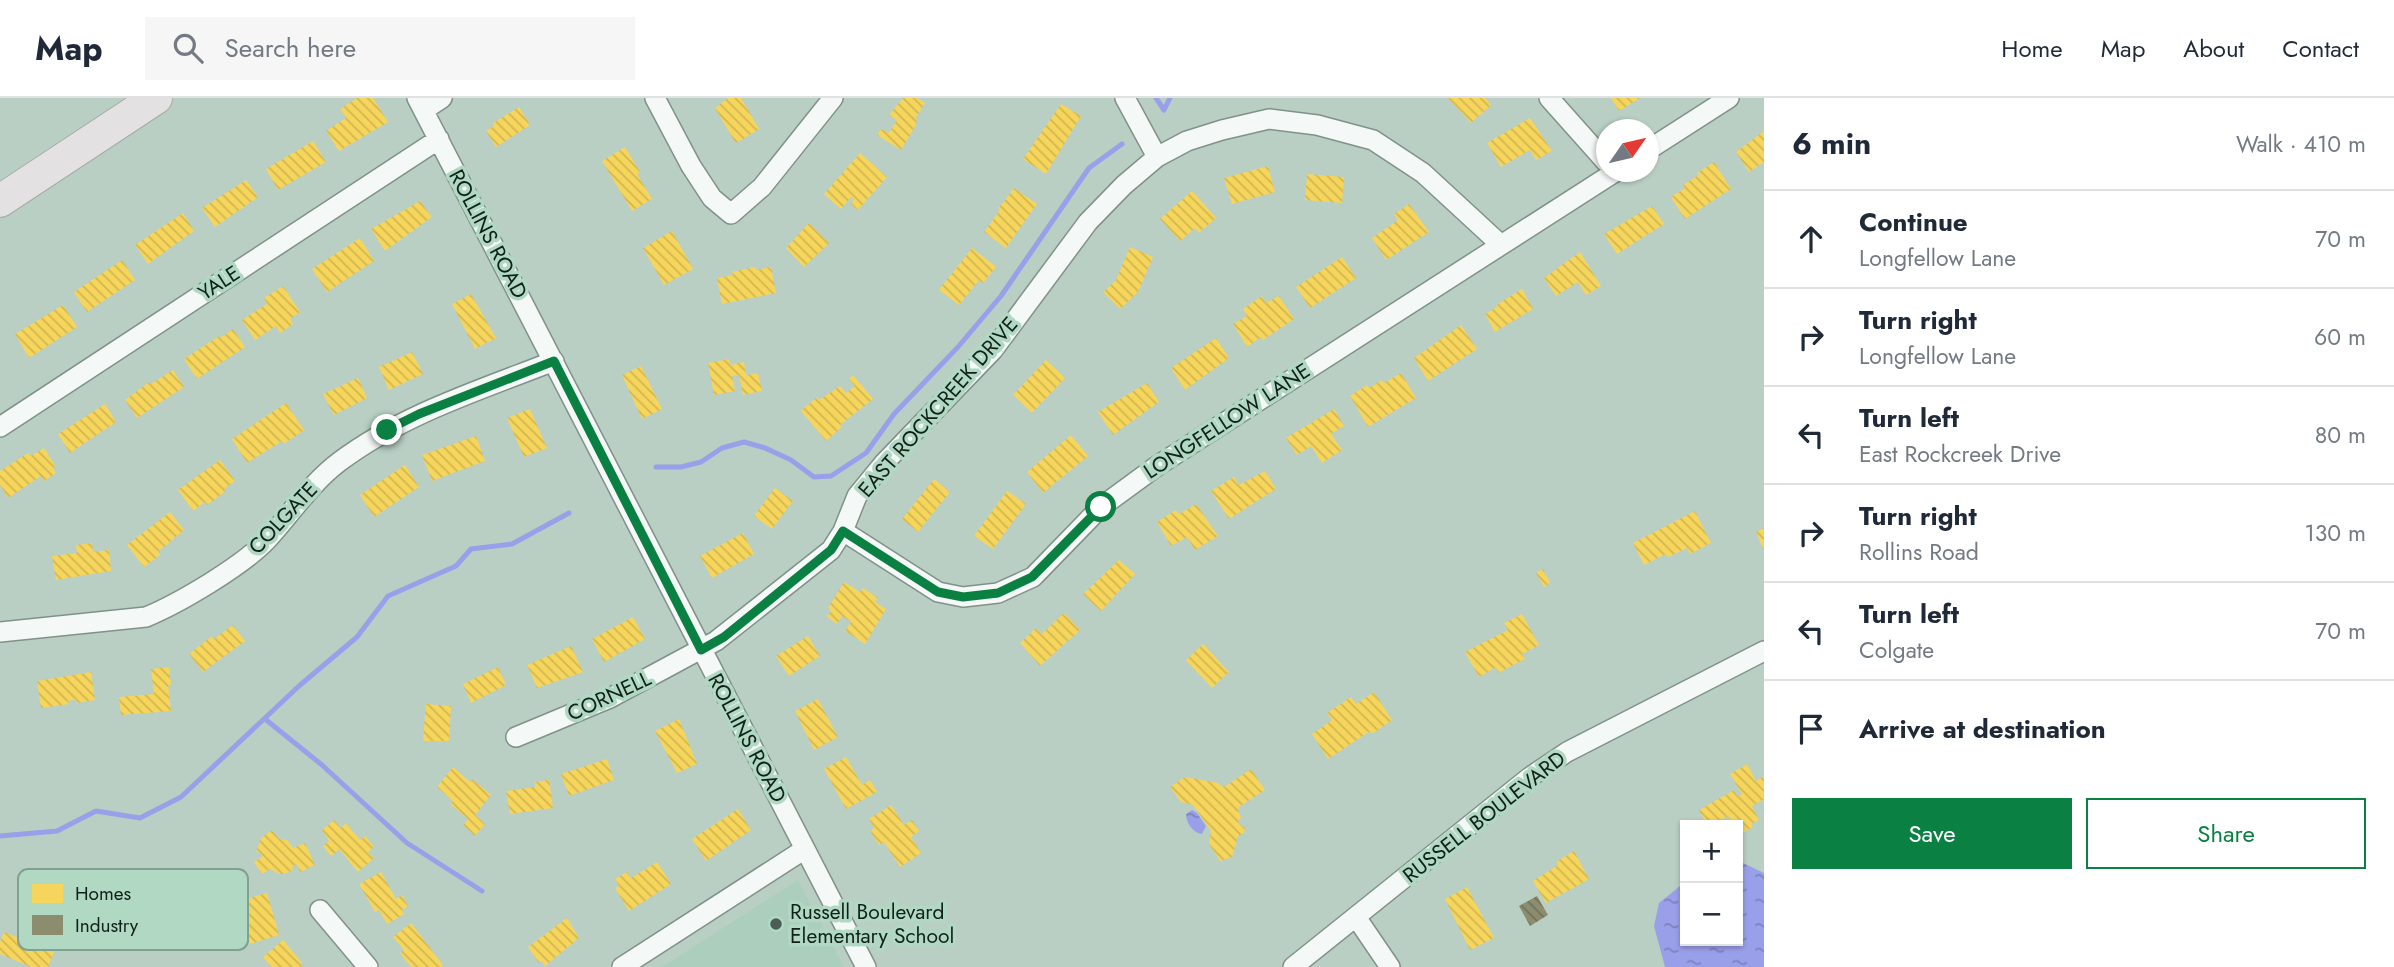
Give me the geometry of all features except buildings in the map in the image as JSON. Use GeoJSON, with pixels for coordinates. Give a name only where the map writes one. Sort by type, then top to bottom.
{"type":"FeatureCollection","features":[{"type":"Feature","properties":{"kind":"main road"},"geometry":{"type":"LineString","coordinates":[[0,201],[156,98]]}},
{"type":"Feature","properties":{"kind":"street"},"geometry":{"type":"LineString","coordinates":[[420,104],[442,98]]}},
{"type":"Feature","properties":{"kind":"street"},"geometry":{"type":"LineString","coordinates":[[655,98],[691,166],[712,198],[731,214],[762,187],[833,98]]}},
{"type":"Feature","properties":{"kind":"street"},"geometry":{"type":"LineString","coordinates":[[1125,98],[1157,157]]}},
{"type":"Feature","properties":{"kind":"street"},"geometry":{"type":"LineString","coordinates":[[1549,98],[1596,151]]}},
{"type":"Feature","properties":{"kind":"street"},"geometry":{"type":"LineString","coordinates":[[1659,143],[1729,98]]}},
{"type":"Feature","properties":{"kind":"street","name":"ROLLINS ROAD"},"geometry":{"type":"LineString","coordinates":[[420,104],[866,967]]}},
{"type":"Feature","properties":{"kind":"street","name":"EAST ROCKCREEK DRIVE"},"geometry":{"type":"LineString","coordinates":[[701,650],[724,637],[831,550],[843,531],[857,496],[884,463],[993,350],[1087,222],[1157,157],[1187,141],[1269,120],[1317,125],[1373,140],[1423,173],[1500,244]]}},
{"type":"Feature","properties":{"kind":"street","name":"YALE"},"geometry":{"type":"LineString","coordinates":[[0,427],[439,139]]}},
{"type":"Feature","properties":{"kind":"street","name":"LONGFELLOW LANE"},"geometry":{"type":"LineString","coordinates":[[843,531],[938,592],[963,597],[998,593],[1032,577],[1101,507],[1157,466],[1599,182]]}},
{"type":"Feature","properties":{"kind":"street","name":"COLGATE"},"geometry":{"type":"LineString","coordinates":[[0,632],[146,617],[168,608],[245,558],[264,542],[313,484],[339,462],[387,430],[419,414],[554,361]]}},
{"type":"Feature","properties":{"kind":"street","name":"CORNELL"},"geometry":{"type":"LineString","coordinates":[[516,737],[610,698],[701,650]]}},
{"type":"Feature","properties":{"kind":"street","name":"RUSSELL BOULEVARD"},"geometry":{"type":"LineString","coordinates":[[1293,967],[1530,776],[1567,752],[1764,651]]}},
{"type":"Feature","properties":{"kind":"street"},"geometry":{"type":"LineString","coordinates":[[622,967],[804,849]]}},
{"type":"Feature","properties":{"kind":"street"},"geometry":{"type":"LineString","coordinates":[[320,910],[368,967]]}},
{"type":"Feature","properties":{"kind":"street"},"geometry":{"type":"LineString","coordinates":[[1356,917],[1390,967]]}},
{"type":"Feature","properties":{"kind":"shaded area","name":"Russell Boulevard Elementary School"},"geometry":{"type":"Polygon","coordinates":[[[798,880],[844,967],[662,967],[798,880]]]}},
{"type":"Feature","properties":{"kind":"water"},"geometry":{"type":"Polygon","coordinates":[[[1192,810],[1206,826],[1202,834],[1193,830],[1187,821],[1186,814],[1192,810]]]}},
{"type":"Feature","properties":{"kind":"water"},"geometry":{"type":"Polygon","coordinates":[[[1743,863],[1764,873],[1764,967],[1665,967],[1654,926],[1659,903],[1680,886],[1680,946],[1743,946],[1743,863]]]}},
{"type":"Feature","properties":{"kind":"waterway"},"geometry":{"type":"LineString","coordinates":[[1156,98],[1164,110],[1170,98]]}},
{"type":"Feature","properties":{"kind":"waterway"},"geometry":{"type":"LineString","coordinates":[[656,467],[681,467],[701,462],[722,448],[744,442],[791,460],[814,477],[831,476],[866,453],[894,414],[958,347],[1001,296],[1089,168],[1122,144]]}},
{"type":"Feature","properties":{"kind":"waterway"},"geometry":{"type":"LineString","coordinates":[[0,836],[57,831],[96,811],[140,818],[181,797],[299,686],[357,637],[388,596],[456,566],[471,549],[512,544],[569,513]]}},
{"type":"Feature","properties":{"kind":"waterway"},"geometry":{"type":"LineString","coordinates":[[265,719],[322,765],[407,843],[482,891]]}},
{"type":"Feature","properties":{"kind":"place","name":"Russell Boulevard Elementary School"},"geometry":{"type":"Point","coordinates":[776,924]}},
{"type":"Feature","properties":{"kind":"route"},"geometry":{"type":"LineString","coordinates":[[387,430],[419,414],[554,361],[701,650],[724,637],[831,550],[843,531],[938,592],[963,597],[998,593],[1032,577],[1101,507]]}}]}
